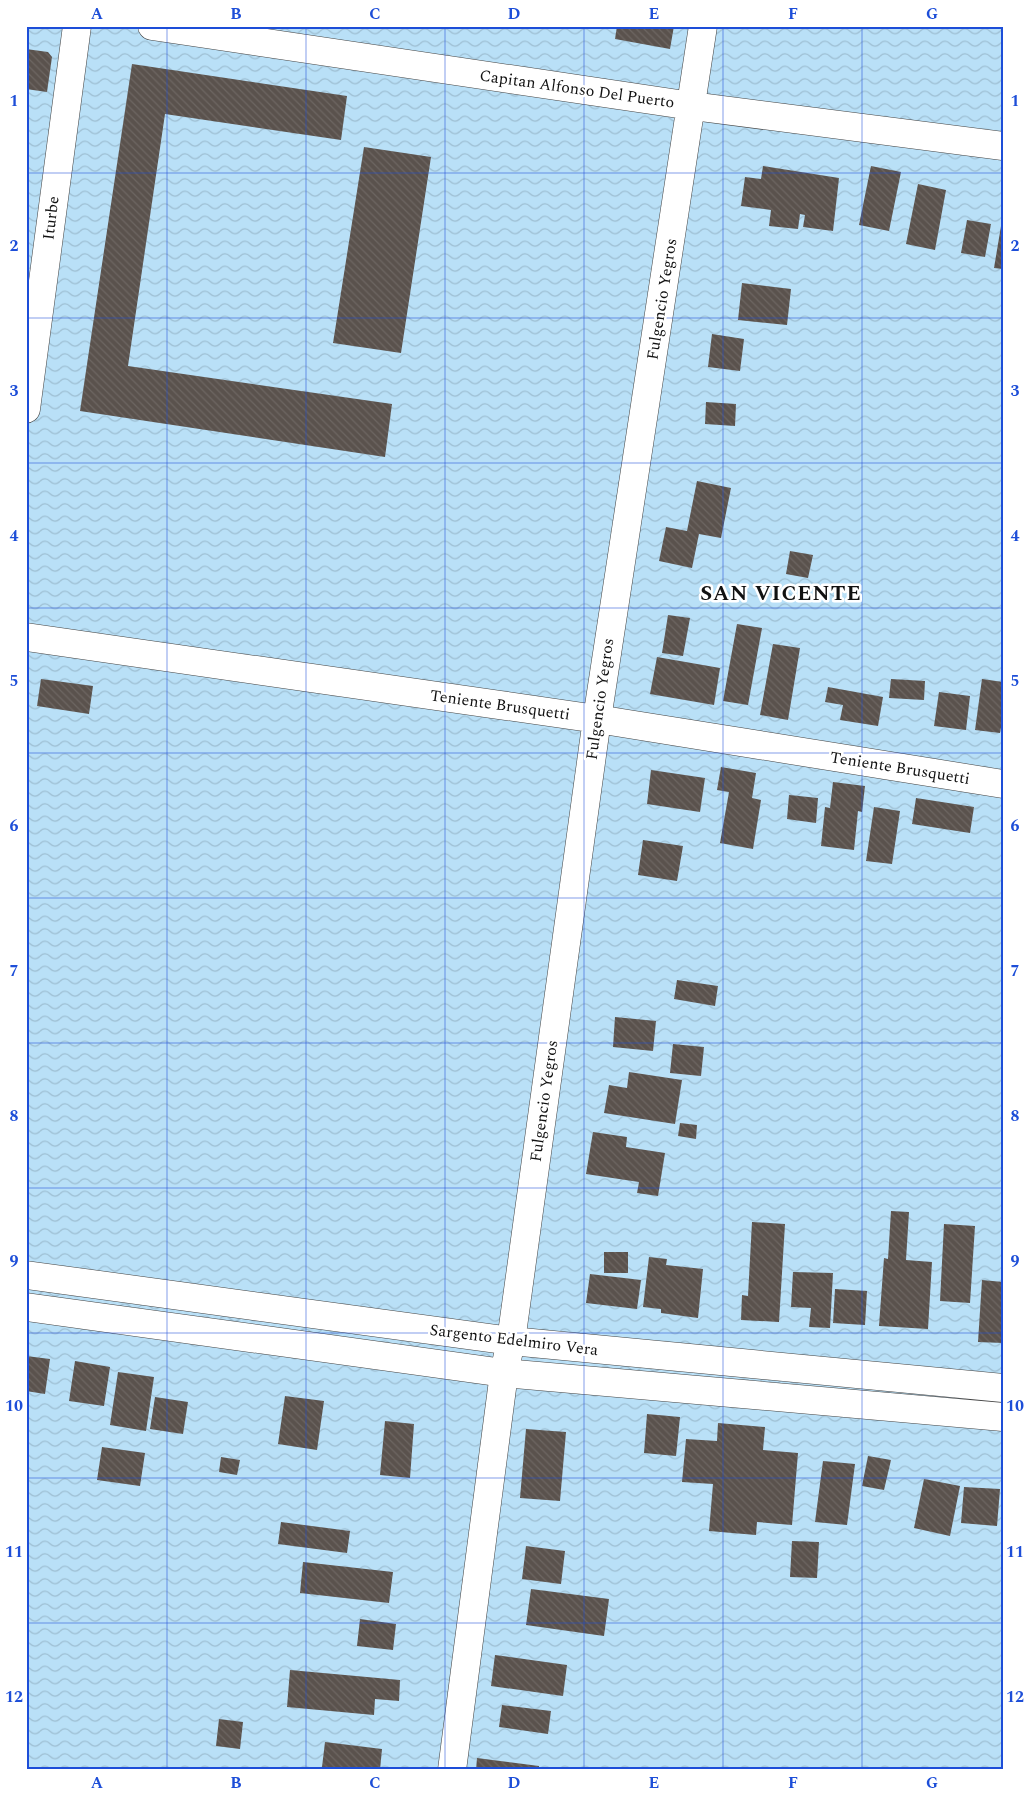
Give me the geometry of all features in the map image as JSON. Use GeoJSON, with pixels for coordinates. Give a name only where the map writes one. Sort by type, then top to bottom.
{"type":"FeatureCollection","features":[{"type":"Feature","properties":{"kind":"street","name":"Iturbe"},"geometry":{"type":"LineString","coordinates":[[26,409],[76,26]]}},
{"type":"Feature","properties":{"kind":"street","name":"Capitan Alfonso Del Puerto"},"geometry":{"type":"LineString","coordinates":[[152,26],[692,106],[1003,146]]}},
{"type":"Feature","properties":{"kind":"street","name":"Fulgencio Yegros"},"geometry":{"type":"LineString","coordinates":[[452,1770],[504,1373],[511,1342],[597,719],[703,26]]}},
{"type":"Feature","properties":{"kind":"street","name":"Teniente Brusquetti"},"geometry":{"type":"LineString","coordinates":[[26,637],[597,719],[1003,784]]}},
{"type":"Feature","properties":{"kind":"street","name":"Sargento Edelmiro Vera"},"geometry":{"type":"LineString","coordinates":[[26,1275],[511,1342],[1003,1388]]}},
{"type":"Feature","properties":{"kind":"street","name":"Sargento Edelmiro Vera"},"geometry":{"type":"LineString","coordinates":[[26,1307],[504,1373],[1003,1417]]}},
{"type":"Feature","properties":{"kind":"water"},"geometry":{"type":"Polygon","coordinates":[[[26,26],[1003,26],[1003,1770],[26,1770],[26,26]]]}},
{"type":"Feature","properties":{"kind":"building"},"geometry":{"type":"Polygon","coordinates":[[[617,26],[674,26],[670,49],[615,39],[617,26]]]}},
{"type":"Feature","properties":{"kind":"building"},"geometry":{"type":"Polygon","coordinates":[[[26,49],[48,52],[52,57],[47,92],[26,89],[26,49]]]}},
{"type":"Feature","properties":{"kind":"building"},"geometry":{"type":"Polygon","coordinates":[[[132,64],[347,96],[341,140],[165,114],[128,366],[392,404],[385,457],[80,411],[132,64]]]}},
{"type":"Feature","properties":{"kind":"building"},"geometry":{"type":"Polygon","coordinates":[[[364,147],[431,157],[401,353],[333,343],[364,147]]]}},
{"type":"Feature","properties":{"kind":"building"},"geometry":{"type":"Polygon","coordinates":[[[763,166],[839,178],[833,231],[803,227],[805,215],[800,214],[798,229],[769,226],[771,210],[741,206],[745,177],[761,179],[763,166]]]}},
{"type":"Feature","properties":{"kind":"building"},"geometry":{"type":"Polygon","coordinates":[[[871,166],[901,172],[889,231],[859,225],[871,166]]]}},
{"type":"Feature","properties":{"kind":"building"},"geometry":{"type":"Polygon","coordinates":[[[918,184],[946,190],[935,250],[906,244],[918,184]]]}},
{"type":"Feature","properties":{"kind":"building"},"geometry":{"type":"Polygon","coordinates":[[[967,220],[991,224],[985,257],[961,253],[967,220]]]}},
{"type":"Feature","properties":{"kind":"building"},"geometry":{"type":"Polygon","coordinates":[[[1003,220],[1003,269],[994,268],[1003,220]]]}},
{"type":"Feature","properties":{"kind":"building"},"geometry":{"type":"Polygon","coordinates":[[[742,283],[791,289],[787,325],[738,320],[742,283]]]}},
{"type":"Feature","properties":{"kind":"building"},"geometry":{"type":"Polygon","coordinates":[[[712,334],[744,339],[740,371],[708,367],[712,334]]]}},
{"type":"Feature","properties":{"kind":"building"},"geometry":{"type":"Polygon","coordinates":[[[706,402],[736,404],[735,426],[705,424],[706,402]]]}},
{"type":"Feature","properties":{"kind":"building"},"geometry":{"type":"Polygon","coordinates":[[[697,481],[731,488],[721,538],[699,534],[692,568],[659,561],[666,527],[687,531],[697,481]]]}},
{"type":"Feature","properties":{"kind":"building"},"geometry":{"type":"Polygon","coordinates":[[[790,551],[813,555],[808,578],[786,574],[790,551]]]}},
{"type":"Feature","properties":{"kind":"building"},"geometry":{"type":"Polygon","coordinates":[[[668,615],[690,618],[683,656],[662,653],[668,615]]]}},
{"type":"Feature","properties":{"kind":"building"},"geometry":{"type":"Polygon","coordinates":[[[737,624],[762,628],[748,705],[723,701],[737,624]]]}},
{"type":"Feature","properties":{"kind":"building"},"geometry":{"type":"Polygon","coordinates":[[[773,644],[800,648],[788,720],[760,715],[773,644]]]}},
{"type":"Feature","properties":{"kind":"building"},"geometry":{"type":"Polygon","coordinates":[[[657,657],[720,668],[714,705],[650,694],[657,657]]]}},
{"type":"Feature","properties":{"kind":"building"},"geometry":{"type":"Polygon","coordinates":[[[41,679],[93,686],[89,714],[37,706],[41,679]]]}},
{"type":"Feature","properties":{"kind":"building"},"geometry":{"type":"Polygon","coordinates":[[[891,679],[925,681],[924,700],[889,698],[891,679]]]}},
{"type":"Feature","properties":{"kind":"building"},"geometry":{"type":"Polygon","coordinates":[[[982,679],[1003,682],[1003,716],[1000,733],[975,730],[982,679]]]}},
{"type":"Feature","properties":{"kind":"building"},"geometry":{"type":"Polygon","coordinates":[[[828,687],[883,697],[878,726],[840,720],[843,705],[825,702],[828,687]]]}},
{"type":"Feature","properties":{"kind":"building"},"geometry":{"type":"Polygon","coordinates":[[[939,692],[970,696],[966,730],[934,726],[939,692]]]}},
{"type":"Feature","properties":{"kind":"building"},"geometry":{"type":"Polygon","coordinates":[[[721,767],[756,773],[752,798],[761,800],[753,849],[720,843],[729,792],[717,790],[721,767]]]}},
{"type":"Feature","properties":{"kind":"building"},"geometry":{"type":"Polygon","coordinates":[[[651,770],[705,778],[700,812],[647,804],[651,770]]]}},
{"type":"Feature","properties":{"kind":"building"},"geometry":{"type":"Polygon","coordinates":[[[833,782],[865,786],[862,812],[858,811],[854,850],[821,846],[825,807],[830,808],[833,782]]]}},
{"type":"Feature","properties":{"kind":"building"},"geometry":{"type":"Polygon","coordinates":[[[789,795],[818,798],[816,823],[787,819],[789,795]]]}},
{"type":"Feature","properties":{"kind":"building"},"geometry":{"type":"Polygon","coordinates":[[[916,798],[974,807],[970,833],[912,824],[916,798]]]}},
{"type":"Feature","properties":{"kind":"building"},"geometry":{"type":"Polygon","coordinates":[[[874,807],[900,811],[892,864],[866,861],[874,807]]]}},
{"type":"Feature","properties":{"kind":"building"},"geometry":{"type":"Polygon","coordinates":[[[643,840],[683,846],[677,881],[638,875],[643,840]]]}},
{"type":"Feature","properties":{"kind":"building"},"geometry":{"type":"Polygon","coordinates":[[[677,980],[718,986],[715,1006],[674,999],[677,980]]]}},
{"type":"Feature","properties":{"kind":"building"},"geometry":{"type":"Polygon","coordinates":[[[615,1017],[656,1021],[653,1051],[613,1047],[615,1017]]]}},
{"type":"Feature","properties":{"kind":"building"},"geometry":{"type":"Polygon","coordinates":[[[673,1044],[704,1047],[701,1076],[670,1073],[673,1044]]]}},
{"type":"Feature","properties":{"kind":"building"},"geometry":{"type":"Polygon","coordinates":[[[629,1072],[682,1080],[675,1124],[604,1113],[609,1085],[627,1088],[629,1072]]]}},
{"type":"Feature","properties":{"kind":"building"},"geometry":{"type":"Polygon","coordinates":[[[680,1123],[697,1125],[696,1139],[678,1136],[680,1123]]]}},
{"type":"Feature","properties":{"kind":"building"},"geometry":{"type":"Polygon","coordinates":[[[593,1132],[627,1137],[626,1147],[665,1153],[658,1196],[637,1193],[639,1182],[586,1174],[593,1132]]]}},
{"type":"Feature","properties":{"kind":"building"},"geometry":{"type":"Polygon","coordinates":[[[891,1211],[909,1212],[906,1260],[932,1262],[928,1329],[879,1326],[884,1258],[888,1259],[891,1211]]]}},
{"type":"Feature","properties":{"kind":"building"},"geometry":{"type":"Polygon","coordinates":[[[752,1222],[785,1224],[779,1322],[741,1320],[742,1295],[748,1296],[752,1222]]]}},
{"type":"Feature","properties":{"kind":"building"},"geometry":{"type":"Polygon","coordinates":[[[944,1224],[975,1226],[970,1303],[940,1301],[944,1224]]]}},
{"type":"Feature","properties":{"kind":"building"},"geometry":{"type":"Polygon","coordinates":[[[604,1252],[628,1252],[628,1273],[604,1273],[604,1252]]]}},
{"type":"Feature","properties":{"kind":"building"},"geometry":{"type":"Polygon","coordinates":[[[649,1257],[667,1259],[666,1265],[703,1269],[698,1318],[661,1313],[661,1309],[643,1307],[649,1257]]]}},
{"type":"Feature","properties":{"kind":"building"},"geometry":{"type":"Polygon","coordinates":[[[793,1272],[833,1273],[830,1328],[809,1327],[811,1308],[791,1307],[793,1272]]]}},
{"type":"Feature","properties":{"kind":"building"},"geometry":{"type":"Polygon","coordinates":[[[590,1274],[641,1280],[637,1309],[586,1303],[590,1274]]]}},
{"type":"Feature","properties":{"kind":"building"},"geometry":{"type":"Polygon","coordinates":[[[982,1280],[1003,1282],[1003,1343],[978,1342],[982,1280]]]}},
{"type":"Feature","properties":{"kind":"building"},"geometry":{"type":"Polygon","coordinates":[[[835,1289],[867,1291],[865,1325],[833,1323],[835,1289]]]}},
{"type":"Feature","properties":{"kind":"building"},"geometry":{"type":"Polygon","coordinates":[[[26,1356],[50,1359],[45,1394],[26,1391],[26,1356]]]}},
{"type":"Feature","properties":{"kind":"building"},"geometry":{"type":"Polygon","coordinates":[[[75,1361],[110,1367],[104,1406],[69,1401],[75,1361]]]}},
{"type":"Feature","properties":{"kind":"building"},"geometry":{"type":"Polygon","coordinates":[[[118,1372],[154,1377],[146,1431],[110,1425],[118,1372]]]}},
{"type":"Feature","properties":{"kind":"building"},"geometry":{"type":"Polygon","coordinates":[[[285,1396],[324,1401],[317,1450],[278,1444],[285,1396]]]}},
{"type":"Feature","properties":{"kind":"building"},"geometry":{"type":"Polygon","coordinates":[[[155,1397],[188,1402],[183,1434],[150,1429],[155,1397]]]}},
{"type":"Feature","properties":{"kind":"building"},"geometry":{"type":"Polygon","coordinates":[[[647,1414],[680,1417],[676,1456],[644,1453],[647,1414]]]}},
{"type":"Feature","properties":{"kind":"building"},"geometry":{"type":"Polygon","coordinates":[[[385,1421],[414,1424],[410,1478],[380,1475],[385,1421]]]}},
{"type":"Feature","properties":{"kind":"building"},"geometry":{"type":"Polygon","coordinates":[[[718,1423],[765,1427],[763,1450],[798,1453],[792,1525],[757,1522],[756,1535],[709,1531],[713,1484],[682,1482],[686,1439],[717,1441],[718,1423]]]}},
{"type":"Feature","properties":{"kind":"building"},"geometry":{"type":"Polygon","coordinates":[[[526,1429],[566,1432],[560,1501],[520,1498],[526,1429]]]}},
{"type":"Feature","properties":{"kind":"building"},"geometry":{"type":"Polygon","coordinates":[[[102,1447],[145,1453],[140,1486],[97,1480],[102,1447]]]}},
{"type":"Feature","properties":{"kind":"building"},"geometry":{"type":"Polygon","coordinates":[[[868,1456],[891,1460],[884,1490],[862,1486],[868,1456]]]}},
{"type":"Feature","properties":{"kind":"building"},"geometry":{"type":"Polygon","coordinates":[[[221,1457],[240,1460],[237,1475],[219,1472],[221,1457]]]}},
{"type":"Feature","properties":{"kind":"building"},"geometry":{"type":"Polygon","coordinates":[[[823,1461],[855,1464],[847,1525],[815,1522],[823,1461]]]}},
{"type":"Feature","properties":{"kind":"building"},"geometry":{"type":"Polygon","coordinates":[[[924,1479],[960,1486],[950,1536],[914,1528],[924,1479]]]}},
{"type":"Feature","properties":{"kind":"building"},"geometry":{"type":"Polygon","coordinates":[[[964,1487],[1000,1489],[997,1526],[961,1523],[964,1487]]]}},
{"type":"Feature","properties":{"kind":"building"},"geometry":{"type":"Polygon","coordinates":[[[281,1522],[350,1531],[347,1553],[278,1544],[281,1522]]]}},
{"type":"Feature","properties":{"kind":"building"},"geometry":{"type":"Polygon","coordinates":[[[792,1541],[819,1542],[817,1578],[790,1577],[792,1541]]]}},
{"type":"Feature","properties":{"kind":"building"},"geometry":{"type":"Polygon","coordinates":[[[526,1546],[565,1551],[561,1584],[522,1579],[526,1546]]]}},
{"type":"Feature","properties":{"kind":"building"},"geometry":{"type":"Polygon","coordinates":[[[303,1562],[393,1572],[389,1603],[300,1593],[303,1562]]]}},
{"type":"Feature","properties":{"kind":"building"},"geometry":{"type":"Polygon","coordinates":[[[531,1589],[609,1599],[604,1636],[526,1625],[531,1589]]]}},
{"type":"Feature","properties":{"kind":"building"},"geometry":{"type":"Polygon","coordinates":[[[360,1619],[396,1624],[393,1650],[357,1646],[360,1619]]]}},
{"type":"Feature","properties":{"kind":"building"},"geometry":{"type":"Polygon","coordinates":[[[495,1655],[567,1665],[563,1696],[491,1686],[495,1655]]]}},
{"type":"Feature","properties":{"kind":"building"},"geometry":{"type":"Polygon","coordinates":[[[290,1670],[400,1680],[399,1701],[375,1699],[374,1715],[287,1707],[290,1670]]]}},
{"type":"Feature","properties":{"kind":"building"},"geometry":{"type":"Polygon","coordinates":[[[502,1705],[551,1711],[548,1734],[499,1727],[502,1705]]]}},
{"type":"Feature","properties":{"kind":"building"},"geometry":{"type":"Polygon","coordinates":[[[219,1719],[243,1722],[240,1749],[216,1746],[219,1719]]]}},
{"type":"Feature","properties":{"kind":"building"},"geometry":{"type":"Polygon","coordinates":[[[325,1742],[382,1749],[380,1770],[342,1770],[322,1767],[325,1742]]]}},
{"type":"Feature","properties":{"kind":"building"},"geometry":{"type":"Polygon","coordinates":[[[477,1758],[539,1766],[539,1770],[476,1770],[477,1758]]]}},
{"type":"Feature","properties":{"kind":"district","name":"SAN VICENTE"},"geometry":{"type":"Point","coordinates":[781,594]}}]}
